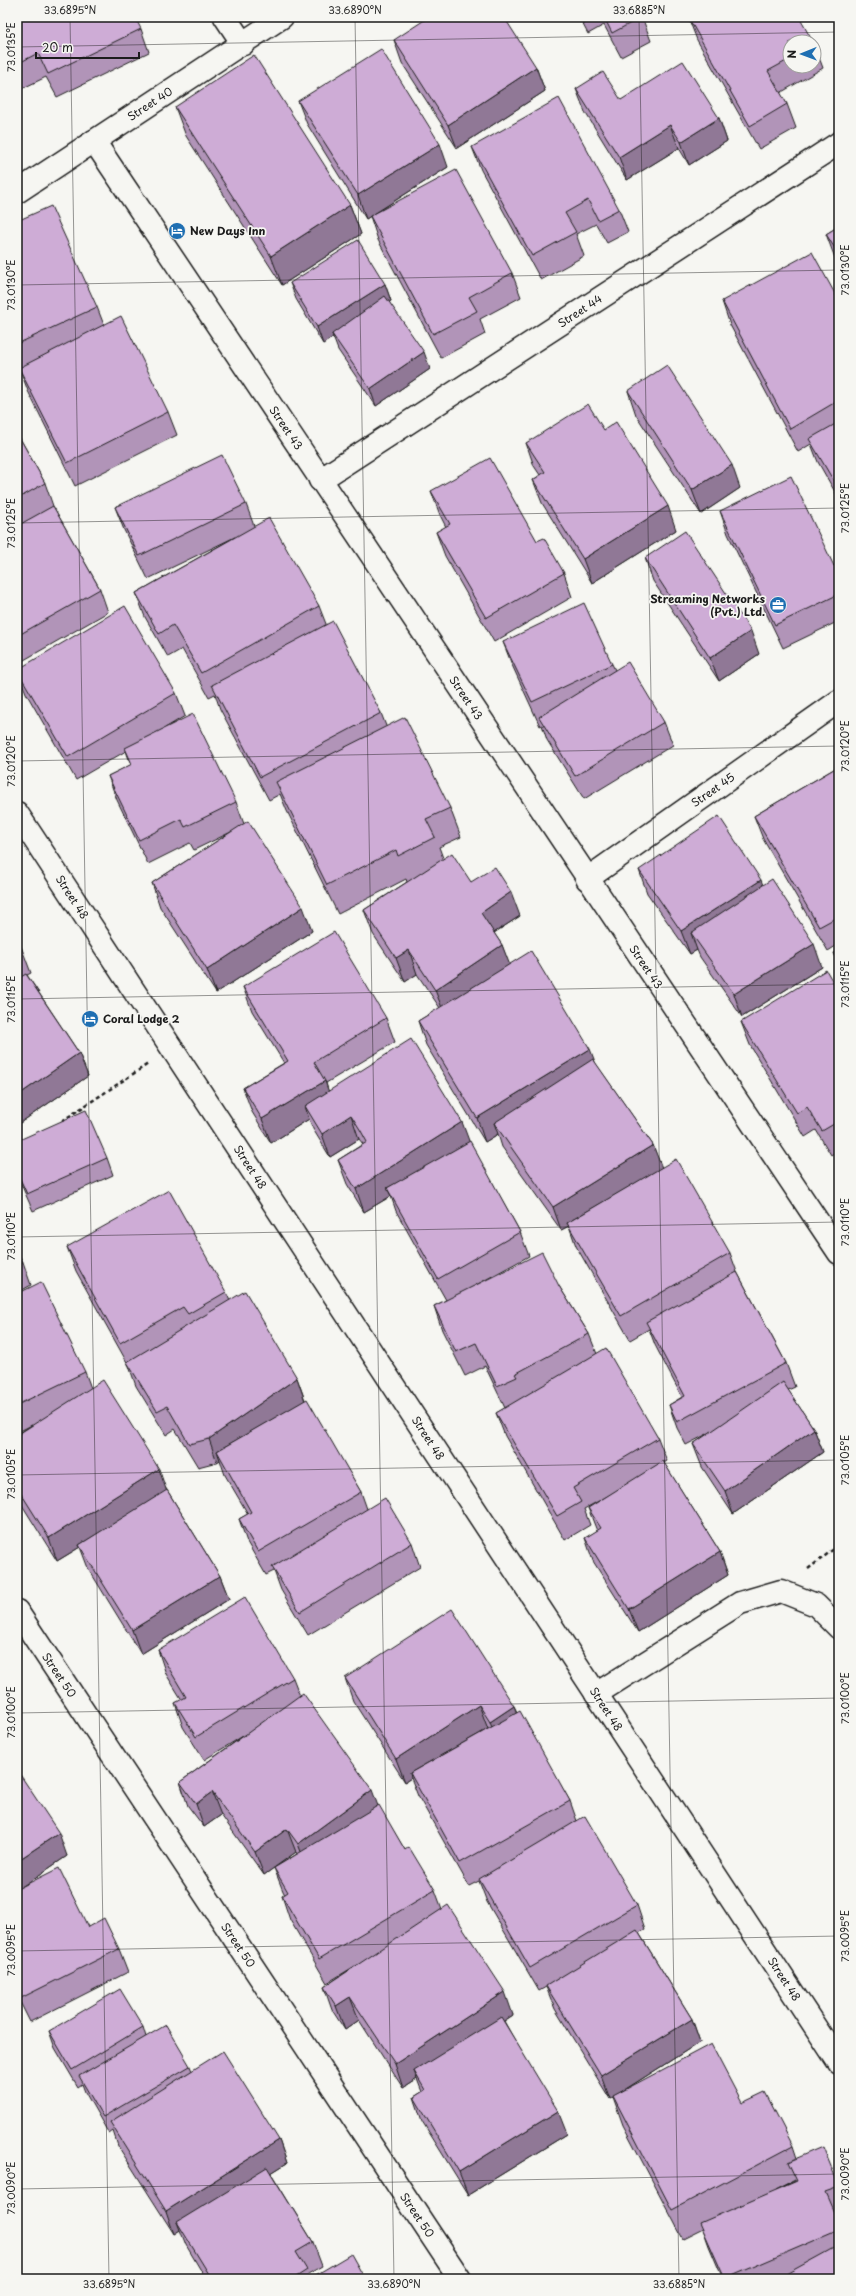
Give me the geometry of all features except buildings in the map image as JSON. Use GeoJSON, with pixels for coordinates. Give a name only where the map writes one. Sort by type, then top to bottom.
{"type":"FeatureCollection","features":[{"type":"Feature","properties":{"kind":"street"},"geometry":{"type":"LineString","coordinates":[[225,17],[243,44]]}},
{"type":"Feature","properties":{"kind":"street","name":"Street 40"},"geometry":{"type":"LineString","coordinates":[[17,192],[282,17]]}},
{"type":"Feature","properties":{"kind":"street","name":"Street 43"},"geometry":{"type":"LineString","coordinates":[[94,140],[587,879],[838,1251]]}},
{"type":"Feature","properties":{"kind":"street","name":"Street 44"},"geometry":{"type":"LineString","coordinates":[[320,480],[839,143]]}},
{"type":"Feature","properties":{"kind":"street","name":"Street 45"},"geometry":{"type":"LineString","coordinates":[[587,879],[839,701]]}},
{"type":"Feature","properties":{"kind":"street","name":"Street 48"},"geometry":{"type":"LineString","coordinates":[[17,813],[839,2063]]}},
{"type":"Feature","properties":{"kind":"street"},"geometry":{"type":"LineString","coordinates":[[596,1694],[740,1603],[781,1591],[816,1605],[839,1628]]}},
{"type":"Feature","properties":{"kind":"street","name":"Street 50"},"geometry":{"type":"LineString","coordinates":[[17,1612],[460,2279]]}},
{"type":"Feature","properties":{"kind":"path"},"geometry":{"type":"LineString","coordinates":[[56,1126],[172,1048]]}},
{"type":"Feature","properties":{"kind":"path"},"geometry":{"type":"LineString","coordinates":[[781,1591],[839,1545]]}},
{"type":"Feature","properties":{"kind":"place","name":"New Days Inn"},"geometry":{"type":"Point","coordinates":[177,231]}},
{"type":"Feature","properties":{"kind":"place","name":"Streaming Networks (Pvt.) Ltd."},"geometry":{"type":"Point","coordinates":[778,605]}},
{"type":"Feature","properties":{"kind":"place","name":"Coral Lodge 2"},"geometry":{"type":"Point","coordinates":[90,1019]}}]}
